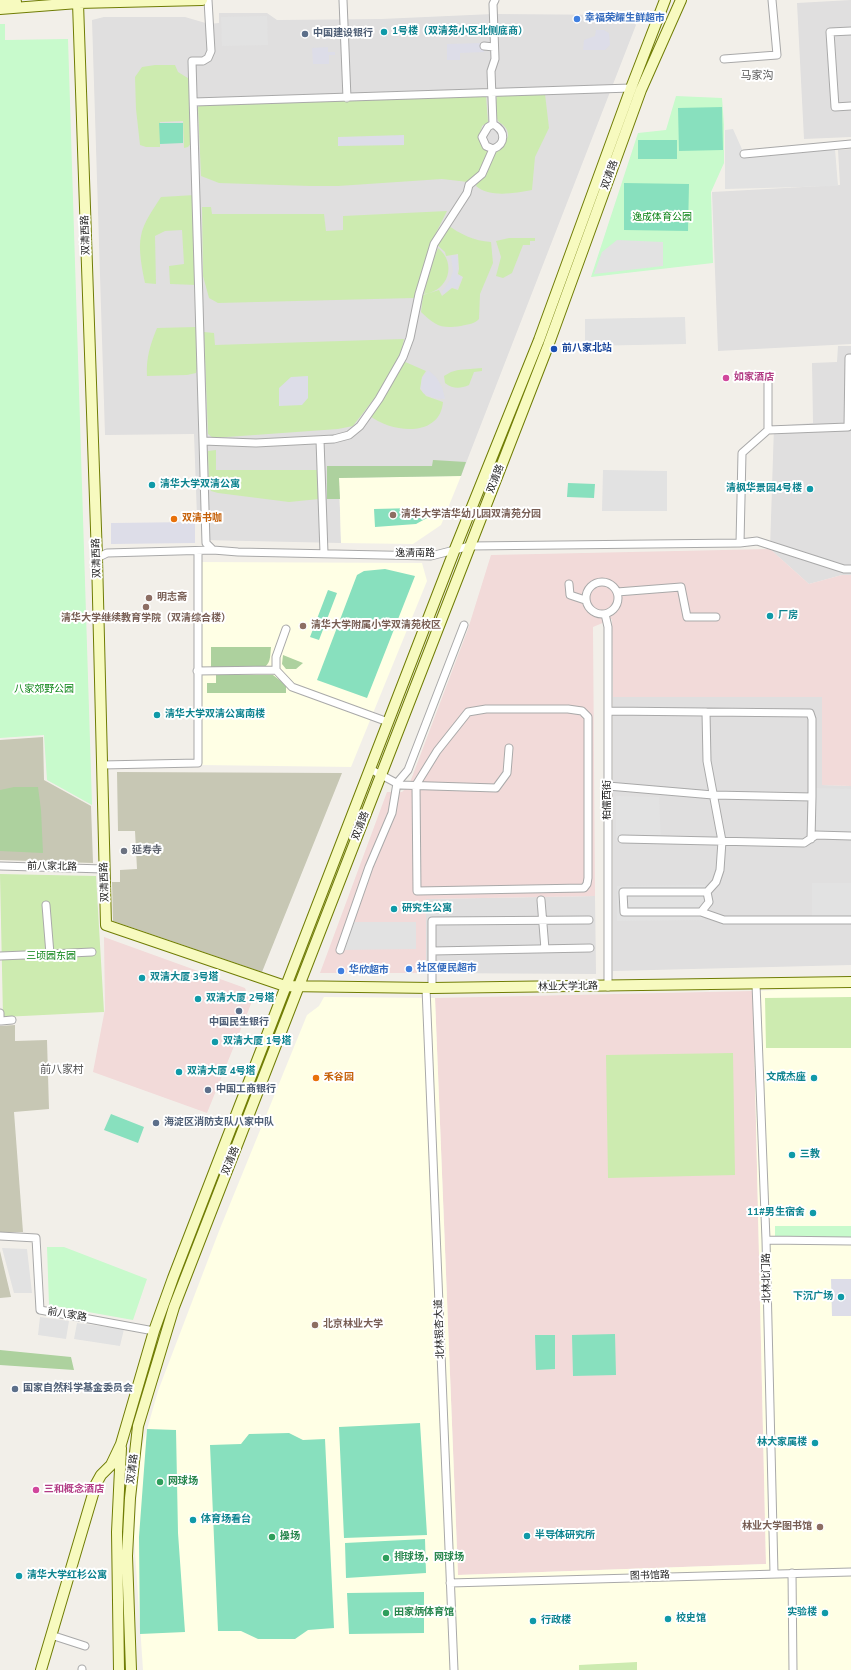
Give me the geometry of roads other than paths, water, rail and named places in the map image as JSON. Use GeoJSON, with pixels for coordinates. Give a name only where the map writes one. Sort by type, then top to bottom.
{"type":"FeatureCollection","features":[{"type":"Feature","properties":{"kind":"main road"},"geometry":{"type":"LineString","coordinates":[[0,2],[52,0]]}},
{"type":"Feature","properties":{"kind":"main road"},"geometry":{"type":"LineString","coordinates":[[0,9],[78,3],[202,0]]}},
{"type":"Feature","properties":{"kind":"main road","name":"双清路"},"geometry":{"type":"LineString","coordinates":[[41,1670],[96,1484],[101,1475],[111,1465],[121,1444],[154,1331],[181,1257],[455,549],[539,340],[631,88],[665,0]]}},
{"type":"Feature","properties":{"kind":"main road","name":"双清路"},"geometry":{"type":"LineString","coordinates":[[131,1670],[127,1556],[130,1498],[138,1426],[174,1307],[548,346],[640,90],[681,0]]}},
{"type":"Feature","properties":{"kind":"main road","name":"双清西路"},"geometry":{"type":"LineString","coordinates":[[78,3],[97,558],[106,925],[285,986]]}},
{"type":"Feature","properties":{"kind":"main road","name":"林业大学北路"},"geometry":{"type":"LineString","coordinates":[[285,986],[429,988],[608,987],[851,982]]}},
{"type":"Feature","properties":{"kind":"main road","name":"双清路"},"geometry":{"type":"LineString","coordinates":[[119,1670],[117,1532],[121,1444]]}},
{"type":"Feature","properties":{"kind":"street"},"geometry":{"type":"LineString","coordinates":[[208,0],[210,51],[208,58],[203,61],[192,61],[206,543],[213,550]]}},
{"type":"Feature","properties":{"kind":"street"},"geometry":{"type":"LineString","coordinates":[[343,0],[347,98]]}},
{"type":"Feature","properties":{"kind":"street"},"geometry":{"type":"LineString","coordinates":[[493,124],[491,71],[495,59],[493,4],[495,0]]}},
{"type":"Feature","properties":{"kind":"street"},"geometry":{"type":"LineString","coordinates":[[724,59],[777,55],[772,0]]}},
{"type":"Feature","properties":{"kind":"street"},"geometry":{"type":"LineString","coordinates":[[851,31],[830,32],[835,106],[851,106]]}},
{"type":"Feature","properties":{"kind":"street"},"geometry":{"type":"LineString","coordinates":[[484,46],[494,47]]}},
{"type":"Feature","properties":{"kind":"street"},"geometry":{"type":"LineString","coordinates":[[194,102],[492,94],[631,88]]}},
{"type":"Feature","properties":{"kind":"street"},"geometry":{"type":"LineString","coordinates":[[203,441],[256,442],[320,440],[349,435],[360,426],[379,399],[399,363],[410,338],[419,294],[434,244],[466,193],[469,185],[482,174],[493,149],[499,146],[503,141],[503,134],[500,128],[493,124]]}},
{"type":"Feature","properties":{"kind":"street"},"geometry":{"type":"LineString","coordinates":[[493,124],[488,127],[482,137],[486,146],[493,149]]}},
{"type":"Feature","properties":{"kind":"street"},"geometry":{"type":"LineString","coordinates":[[744,154],[851,144]]}},
{"type":"Feature","properties":{"kind":"street"},"geometry":{"type":"LineString","coordinates":[[740,543],[742,453],[768,430],[848,427],[849,358],[851,358]]}},
{"type":"Feature","properties":{"kind":"street"},"geometry":{"type":"LineString","coordinates":[[768,382],[768,430]]}},
{"type":"Feature","properties":{"kind":"street"},"geometry":{"type":"LineString","coordinates":[[320,440],[324,553]]}},
{"type":"Feature","properties":{"kind":"street","name":"逸清南路"},"geometry":{"type":"LineString","coordinates":[[97,558],[108,553],[213,550],[238,552],[430,556],[470,546],[740,543],[757,541],[844,569],[851,569]]}},
{"type":"Feature","properties":{"kind":"street"},"geometry":{"type":"LineString","coordinates":[[102,765],[198,763],[198,551]]}},
{"type":"Feature","properties":{"kind":"street"},"geometry":{"type":"LineString","coordinates":[[600,581],[611,584],[618,592],[615,608],[605,614],[590,610],[585,600],[585,595],[590,586],[600,581]]}},
{"type":"Feature","properties":{"kind":"street"},"geometry":{"type":"LineString","coordinates":[[569,584],[570,595],[585,600]]}},
{"type":"Feature","properties":{"kind":"street"},"geometry":{"type":"LineString","coordinates":[[618,592],[682,587],[687,617],[716,617]]}},
{"type":"Feature","properties":{"kind":"street","name":"柏儒西街"},"geometry":{"type":"LineString","coordinates":[[605,614],[608,627],[608,987]]}},
{"type":"Feature","properties":{"kind":"street"},"geometry":{"type":"LineString","coordinates":[[340,950],[369,867],[392,813],[397,783],[408,770],[464,625]]}},
{"type":"Feature","properties":{"kind":"street"},"geometry":{"type":"LineString","coordinates":[[286,629],[276,657],[276,670],[292,687],[388,722]]}},
{"type":"Feature","properties":{"kind":"street"},"geometry":{"type":"LineString","coordinates":[[197,671],[276,670]]}},
{"type":"Feature","properties":{"kind":"street"},"geometry":{"type":"LineString","coordinates":[[486,709],[553,709],[586,712],[588,716],[587,884],[584,888],[417,891],[416,785],[437,750],[468,712],[486,709]]}},
{"type":"Feature","properties":{"kind":"street"},"geometry":{"type":"LineString","coordinates":[[608,711],[810,713],[812,719],[811,839]]}},
{"type":"Feature","properties":{"kind":"street"},"geometry":{"type":"LineString","coordinates":[[706,712],[707,761],[722,841],[720,870],[716,882],[707,892],[623,892],[624,912],[701,912],[724,920],[851,920]]}},
{"type":"Feature","properties":{"kind":"street"},"geometry":{"type":"LineString","coordinates":[[370,769],[400,785],[496,788],[507,773],[509,748]]}},
{"type":"Feature","properties":{"kind":"street"},"geometry":{"type":"LineString","coordinates":[[608,786],[713,795],[812,797]]}},
{"type":"Feature","properties":{"kind":"street"},"geometry":{"type":"LineString","coordinates":[[622,839],[804,843],[816,835],[851,836]]}},
{"type":"Feature","properties":{"kind":"street","name":"前八家北路"},"geometry":{"type":"LineString","coordinates":[[0,866],[104,869]]}},
{"type":"Feature","properties":{"kind":"street"},"geometry":{"type":"LineString","coordinates":[[701,912],[709,902],[707,892]]}},
{"type":"Feature","properties":{"kind":"street"},"geometry":{"type":"LineString","coordinates":[[541,900],[545,949]]}},
{"type":"Feature","properties":{"kind":"street"},"geometry":{"type":"LineString","coordinates":[[46,905],[50,954]]}},
{"type":"Feature","properties":{"kind":"street"},"geometry":{"type":"LineString","coordinates":[[542,920],[589,920]]}},
{"type":"Feature","properties":{"kind":"street","name":"北林银杏大道"},"geometry":{"type":"LineString","coordinates":[[454,1670],[429,988],[432,951],[432,921],[542,920]]}},
{"type":"Feature","properties":{"kind":"street"},"geometry":{"type":"LineString","coordinates":[[432,951],[590,948]]}},
{"type":"Feature","properties":{"kind":"street"},"geometry":{"type":"LineString","coordinates":[[0,956],[92,952]]}},
{"type":"Feature","properties":{"kind":"street","name":"北林北门路"},"geometry":{"type":"LineString","coordinates":[[756,984],[766,1240],[774,1573]]}},
{"type":"Feature","properties":{"kind":"street"},"geometry":{"type":"LineString","coordinates":[[0,1018],[12,1020]]}},
{"type":"Feature","properties":{"kind":"street","name":"前八家路"},"geometry":{"type":"LineString","coordinates":[[0,1236],[36,1238],[40,1310],[154,1331]]}},
{"type":"Feature","properties":{"kind":"street"},"geometry":{"type":"LineString","coordinates":[[766,1240],[851,1241]]}},
{"type":"Feature","properties":{"kind":"street","name":"图书馆路"},"geometry":{"type":"LineString","coordinates":[[450,1583],[851,1572]]}},
{"type":"Feature","properties":{"kind":"street"},"geometry":{"type":"LineString","coordinates":[[792,1573],[793,1670]]}},
{"type":"Feature","properties":{"kind":"street"},"geometry":{"type":"LineString","coordinates":[[51,1635],[85,1646]]}},
{"type":"Feature","properties":{"kind":"place","name":"幸福荣耀生鲜超市"},"geometry":{"type":"Point","coordinates":[577,19]}},
{"type":"Feature","properties":{"kind":"place","name":"1号楼（双清苑小区北侧底商）"},"geometry":{"type":"Point","coordinates":[384,32]}},
{"type":"Feature","properties":{"kind":"place","name":"中国建设银行"},"geometry":{"type":"Point","coordinates":[305,34]}},
{"type":"Feature","properties":{"kind":"place","name":"前八家北站"},"geometry":{"type":"Point","coordinates":[554,349]}},
{"type":"Feature","properties":{"kind":"place","name":"如家酒店"},"geometry":{"type":"Point","coordinates":[726,378]}},
{"type":"Feature","properties":{"kind":"place","name":"清华大学双清公寓"},"geometry":{"type":"Point","coordinates":[152,485]}},
{"type":"Feature","properties":{"kind":"place","name":"清枫华景园4号楼"},"geometry":{"type":"Point","coordinates":[810,489]}},
{"type":"Feature","properties":{"kind":"place","name":"清华大学洁华幼儿园双清苑分园"},"geometry":{"type":"Point","coordinates":[393,515]}},
{"type":"Feature","properties":{"kind":"place","name":"双清书咖"},"geometry":{"type":"Point","coordinates":[174,519]}},
{"type":"Feature","properties":{"kind":"place","name":"明志斋"},"geometry":{"type":"Point","coordinates":[149,598]}},
{"type":"Feature","properties":{"kind":"place","name":"清华大学继续教育学院（双清综合楼）"},"geometry":{"type":"Point","coordinates":[146,607]}},
{"type":"Feature","properties":{"kind":"place","name":"厂房"},"geometry":{"type":"Point","coordinates":[770,616]}},
{"type":"Feature","properties":{"kind":"place","name":"清华大学附属小学双清苑校区"},"geometry":{"type":"Point","coordinates":[303,626]}},
{"type":"Feature","properties":{"kind":"place","name":"清华大学双清公寓南楼"},"geometry":{"type":"Point","coordinates":[157,715]}},
{"type":"Feature","properties":{"kind":"place","name":"延寿寺"},"geometry":{"type":"Point","coordinates":[124,851]}},
{"type":"Feature","properties":{"kind":"place","name":"研究生公寓"},"geometry":{"type":"Point","coordinates":[394,909]}},
{"type":"Feature","properties":{"kind":"place","name":"社区便民超市"},"geometry":{"type":"Point","coordinates":[409,969]}},
{"type":"Feature","properties":{"kind":"place","name":"华欣超市"},"geometry":{"type":"Point","coordinates":[341,971]}},
{"type":"Feature","properties":{"kind":"place","name":"双清大厦 3号塔"},"geometry":{"type":"Point","coordinates":[142,978]}},
{"type":"Feature","properties":{"kind":"place","name":"双清大厦 2号塔"},"geometry":{"type":"Point","coordinates":[198,999]}},
{"type":"Feature","properties":{"kind":"place","name":"中国民生银行"},"geometry":{"type":"Point","coordinates":[239,1011]}},
{"type":"Feature","properties":{"kind":"place","name":"双清大厦 1号塔"},"geometry":{"type":"Point","coordinates":[215,1042]}},
{"type":"Feature","properties":{"kind":"place","name":"双清大厦 4号塔"},"geometry":{"type":"Point","coordinates":[179,1072]}},
{"type":"Feature","properties":{"kind":"place","name":"禾谷园"},"geometry":{"type":"Point","coordinates":[316,1078]}},
{"type":"Feature","properties":{"kind":"place","name":"文成杰座"},"geometry":{"type":"Point","coordinates":[814,1078]}},
{"type":"Feature","properties":{"kind":"place","name":"中国工商银行"},"geometry":{"type":"Point","coordinates":[208,1090]}},
{"type":"Feature","properties":{"kind":"place","name":"海淀区消防支队八家中队"},"geometry":{"type":"Point","coordinates":[156,1123]}},
{"type":"Feature","properties":{"kind":"place","name":"三教"},"geometry":{"type":"Point","coordinates":[792,1155]}},
{"type":"Feature","properties":{"kind":"place","name":"11#男生宿舍"},"geometry":{"type":"Point","coordinates":[813,1213]}},
{"type":"Feature","properties":{"kind":"place","name":"下沉广场"},"geometry":{"type":"Point","coordinates":[841,1297]}},
{"type":"Feature","properties":{"kind":"place","name":"北京林业大学"},"geometry":{"type":"Point","coordinates":[315,1325]}},
{"type":"Feature","properties":{"kind":"place","name":"国家自然科学基金委员会"},"geometry":{"type":"Point","coordinates":[15,1389]}},
{"type":"Feature","properties":{"kind":"place","name":"林大家属楼"},"geometry":{"type":"Point","coordinates":[815,1443]}},
{"type":"Feature","properties":{"kind":"place","name":"网球场"},"geometry":{"type":"Point","coordinates":[160,1482]}},
{"type":"Feature","properties":{"kind":"place","name":"三和概念酒店"},"geometry":{"type":"Point","coordinates":[36,1490]}},
{"type":"Feature","properties":{"kind":"place","name":"体育场看台"},"geometry":{"type":"Point","coordinates":[193,1520]}},
{"type":"Feature","properties":{"kind":"place","name":"林业大学图书馆"},"geometry":{"type":"Point","coordinates":[820,1527]}},
{"type":"Feature","properties":{"kind":"place","name":"半导体研究所"},"geometry":{"type":"Point","coordinates":[527,1536]}},
{"type":"Feature","properties":{"kind":"place","name":"操场"},"geometry":{"type":"Point","coordinates":[272,1537]}},
{"type":"Feature","properties":{"kind":"place","name":"排球场，网球场"},"geometry":{"type":"Point","coordinates":[386,1558]}},
{"type":"Feature","properties":{"kind":"place","name":"清华大学红杉公寓"},"geometry":{"type":"Point","coordinates":[19,1576]}},
{"type":"Feature","properties":{"kind":"place","name":"田家炳体育馆"},"geometry":{"type":"Point","coordinates":[386,1613]}},
{"type":"Feature","properties":{"kind":"place","name":"实验楼"},"geometry":{"type":"Point","coordinates":[825,1613]}},
{"type":"Feature","properties":{"kind":"place","name":"校史馆"},"geometry":{"type":"Point","coordinates":[668,1619]}},
{"type":"Feature","properties":{"kind":"place","name":"行政楼"},"geometry":{"type":"Point","coordinates":[533,1621]}},
{"type":"Feature","properties":{"kind":"district","name":"马家沟"},"geometry":{"type":"Point","coordinates":[757,76]}},
{"type":"Feature","properties":{"kind":"district","name":"前八家村"},"geometry":{"type":"Point","coordinates":[62,1070]}},
{"type":"Feature","properties":{"kind":"park label","name":"逸成体育公园"},"geometry":{"type":"Point","coordinates":[662,218]}},
{"type":"Feature","properties":{"kind":"park label","name":"八家郊野公园"},"geometry":{"type":"Point","coordinates":[44,690]}},
{"type":"Feature","properties":{"kind":"park label","name":"三顷园东园"},"geometry":{"type":"Point","coordinates":[51,957]}}]}
